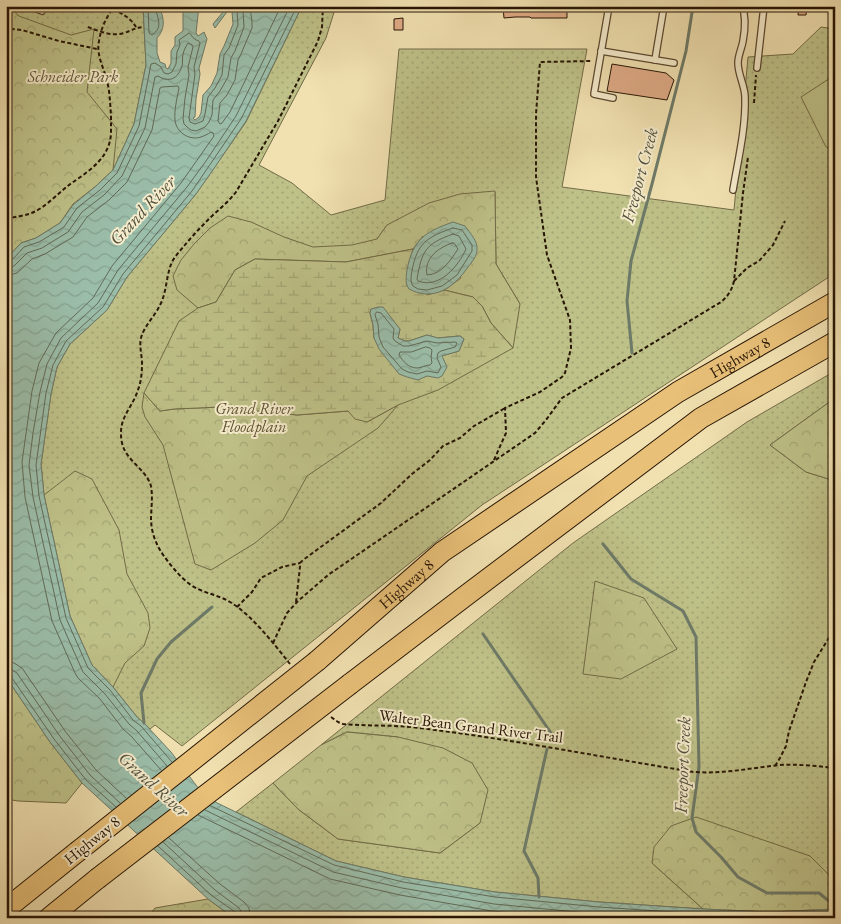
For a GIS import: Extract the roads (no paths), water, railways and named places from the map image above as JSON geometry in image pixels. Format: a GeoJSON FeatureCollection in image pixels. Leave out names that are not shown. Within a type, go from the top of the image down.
{"type":"FeatureCollection","features":[{"type":"Feature","properties":{"kind":"highway","name":"Highway 8"},"geometry":{"type":"LineString","coordinates":[[6,909],[317,661],[442,552],[678,392],[835,302]]}},
{"type":"Feature","properties":{"kind":"highway","name":"Highway 8"},"geometry":{"type":"LineString","coordinates":[[48,918],[350,684],[702,418],[835,342]]}},
{"type":"Feature","properties":{"kind":"lane"},"geometry":{"type":"LineString","coordinates":[[29,6],[42,11]]}},
{"type":"Feature","properties":{"kind":"lane"},"geometry":{"type":"LineString","coordinates":[[609,6],[594,94],[613,98]]}},
{"type":"Feature","properties":{"kind":"lane"},"geometry":{"type":"LineString","coordinates":[[655,60],[664,6]]}},
{"type":"Feature","properties":{"kind":"lane"},"geometry":{"type":"LineString","coordinates":[[733,190],[745,102],[738,63],[743,41],[745,13],[742,6]]}},
{"type":"Feature","properties":{"kind":"lane"},"geometry":{"type":"LineString","coordinates":[[757,68],[764,6]]}},
{"type":"Feature","properties":{"kind":"lane"},"geometry":{"type":"LineString","coordinates":[[601,51],[674,63]]}},
{"type":"Feature","properties":{"kind":"water","name":"Grand River"},"geometry":{"type":"Polygon","coordinates":[[[143,6],[159,6],[163,27],[157,38],[157,53],[160,62],[165,64],[168,69],[171,63],[171,51],[175,45],[175,37],[183,31],[183,6],[199,6],[196,33],[198,36],[204,32],[207,39],[199,68],[195,117],[193,118],[195,120],[201,113],[203,95],[211,86],[217,73],[220,54],[233,24],[232,12],[229,9],[215,28],[213,24],[228,6],[302,6],[246,121],[215,167],[196,194],[127,277],[107,310],[70,344],[57,367],[51,394],[41,464],[44,495],[70,616],[92,665],[137,717],[171,752],[205,797],[336,861],[404,877],[495,892],[703,909],[770,912],[835,909],[835,918],[234,918],[208,899],[82,783],[50,742],[6,677],[6,260],[21,243],[36,238],[60,223],[73,205],[113,170],[134,124],[146,65],[143,6]]]}},
{"type":"Feature","properties":{"kind":"water"},"geometry":{"type":"Polygon","coordinates":[[[453,222],[465,226],[475,240],[477,252],[473,261],[450,287],[442,291],[426,294],[409,289],[406,282],[407,270],[417,244],[428,233],[453,222]]]}},
{"type":"Feature","properties":{"kind":"water"},"geometry":{"type":"Polygon","coordinates":[[[383,307],[400,329],[398,338],[405,341],[427,335],[438,338],[460,336],[464,339],[459,351],[442,356],[447,367],[442,376],[438,378],[427,376],[418,380],[399,374],[379,349],[374,338],[370,313],[371,309],[383,307]]]}},
{"type":"Feature","properties":{"kind":"waterway","name":"Freeport Creek"},"geometry":{"type":"LineString","coordinates":[[632,353],[627,301],[631,261],[686,51],[693,6]]}},
{"type":"Feature","properties":{"kind":"waterway","name":"Freeport Creek"},"geometry":{"type":"LineString","coordinates":[[603,544],[631,579],[683,611],[696,637],[699,767],[692,818],[696,832],[738,877],[767,893],[819,893],[835,906]]}},
{"type":"Feature","properties":{"kind":"waterway"},"geometry":{"type":"LineString","coordinates":[[144,723],[141,693],[157,659],[171,642],[212,607]]}},
{"type":"Feature","properties":{"kind":"waterway"},"geometry":{"type":"LineString","coordinates":[[483,634],[551,733],[549,740]]}},
{"type":"Feature","properties":{"kind":"waterway"},"geometry":{"type":"LineString","coordinates":[[539,897],[538,878],[524,851],[547,749]]}},
{"type":"Feature","properties":{"kind":"park label","name":"Schneider Park"},"geometry":{"type":"Point","coordinates":[73,76]}},
{"type":"Feature","properties":{"kind":"park label","name":"Grand River Floodplain"},"geometry":{"type":"Point","coordinates":[254,417]}}]}
